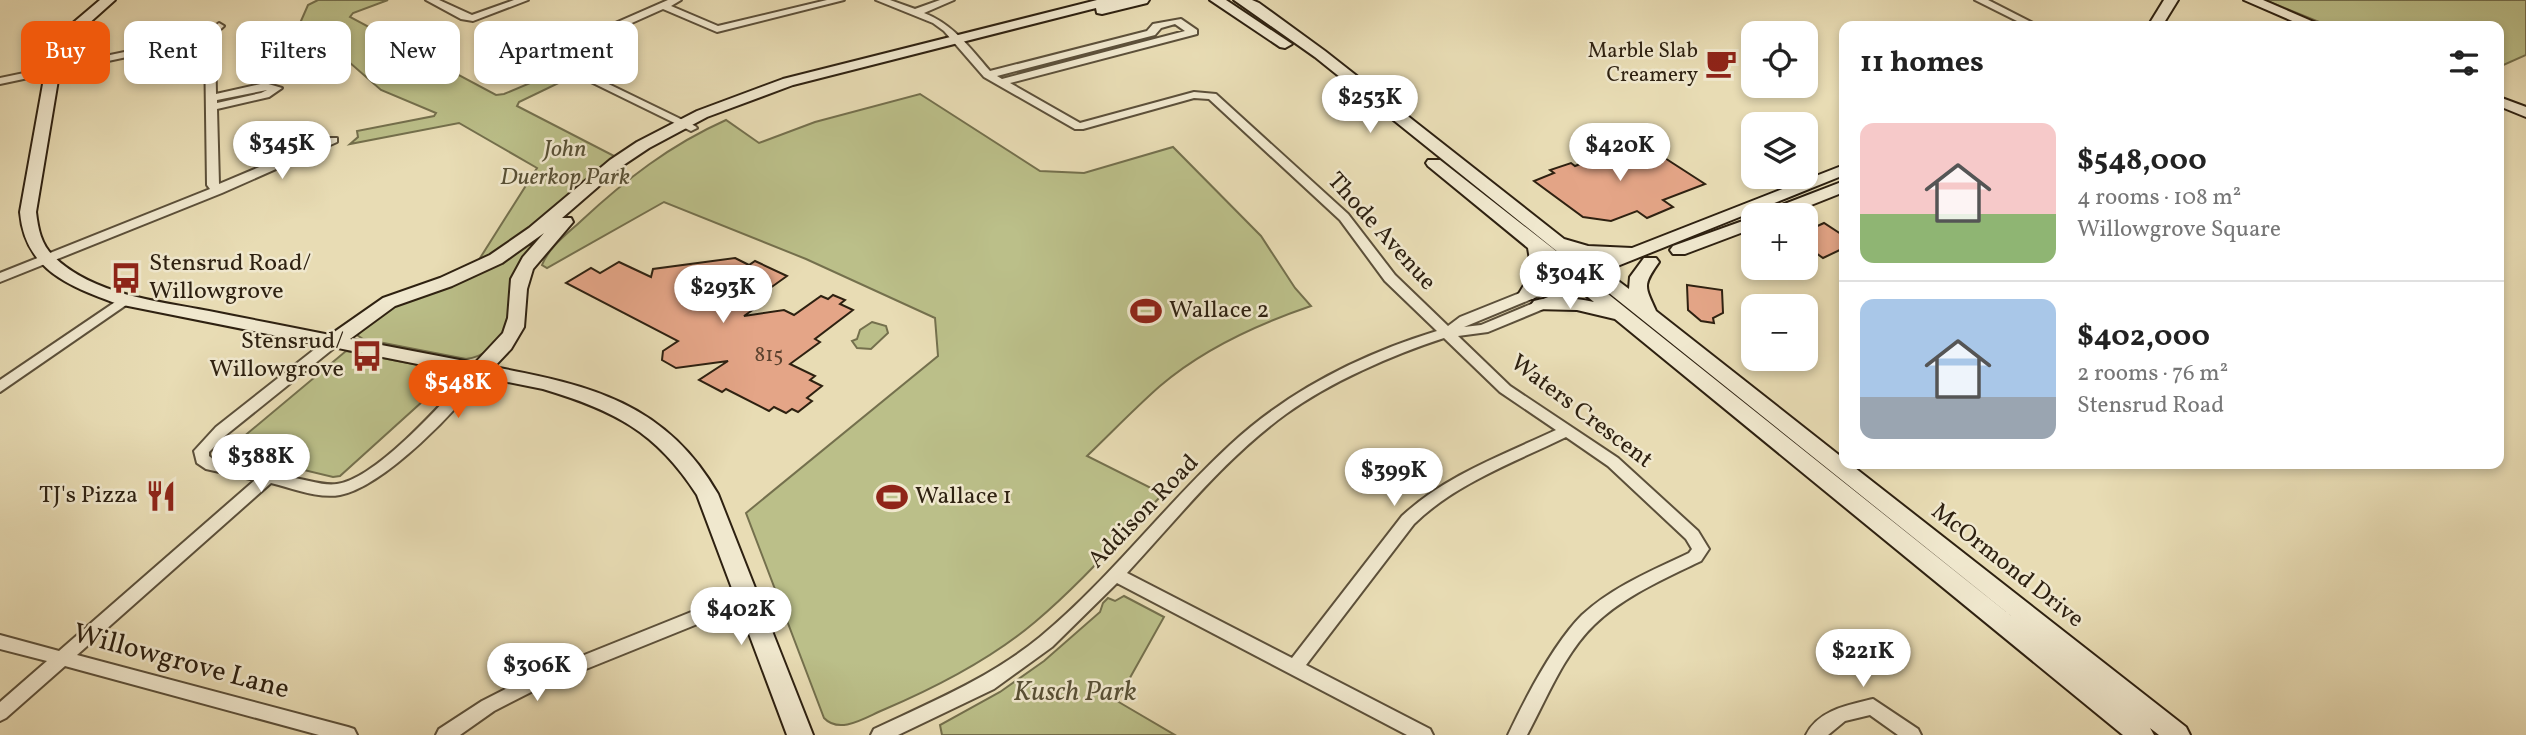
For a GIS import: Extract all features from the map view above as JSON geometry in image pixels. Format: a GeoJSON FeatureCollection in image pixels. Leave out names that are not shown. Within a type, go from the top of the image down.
{"type":"FeatureCollection","features":[{"type":"Feature","properties":{"kind":"street"},"geometry":{"type":"LineString","coordinates":[[84,21],[108,0]]}},
{"type":"Feature","properties":{"kind":"street"},"geometry":{"type":"LineString","coordinates":[[431,0],[465,17],[473,18],[523,0]]}},
{"type":"Feature","properties":{"kind":"street"},"geometry":{"type":"LineString","coordinates":[[676,0],[553,54],[551,60],[686,125]]}},
{"type":"Feature","properties":{"kind":"street"},"geometry":{"type":"LineString","coordinates":[[663,6],[718,29],[839,0]]}},
{"type":"Feature","properties":{"kind":"street","name":"Thode Avenue"},"geometry":{"type":"LineString","coordinates":[[881,0],[937,22],[961,42],[988,75],[1079,127],[1194,95],[1212,96],[1344,217],[1390,278],[1447,332]]}},
{"type":"Feature","properties":{"kind":"street"},"geometry":{"type":"LineString","coordinates":[[916,12],[949,0]]}},
{"type":"Feature","properties":{"kind":"street"},"geometry":{"type":"LineString","coordinates":[[686,125],[627,168],[541,245],[520,277],[519,318],[515,327],[480,370],[408,443],[357,484],[333,490],[211,465],[202,459],[201,451],[221,431],[334,341],[389,302],[446,282],[496,259],[535,232],[616,163],[686,125],[770,97],[1113,0]]}},
{"type":"Feature","properties":{"kind":"street"},"geometry":{"type":"LineString","coordinates":[[961,42],[1142,0]]}},
{"type":"Feature","properties":{"kind":"street"},"geometry":{"type":"LineString","coordinates":[[1980,0],[2024,21]]}},
{"type":"Feature","properties":{"kind":"street"},"geometry":{"type":"LineString","coordinates":[[2158,21],[2171,0]]}},
{"type":"Feature","properties":{"kind":"street"},"geometry":{"type":"LineString","coordinates":[[2251,0],[2304,21]]}},
{"type":"Feature","properties":{"kind":"street","name":"McOrmond Drive"},"geometry":{"type":"LineString","coordinates":[[1217,1],[1273,36],[1589,278],[2141,735]]}},
{"type":"Feature","properties":{"kind":"street","name":"McOrmond Drive"},"geometry":{"type":"LineString","coordinates":[[1247,2],[1397,117],[1544,243]]}},
{"type":"Feature","properties":{"kind":"street"},"geometry":{"type":"LineString","coordinates":[[988,75],[1151,33],[1157,26],[1177,21],[1193,32],[1001,82]]}},
{"type":"Feature","properties":{"kind":"street"},"geometry":{"type":"LineString","coordinates":[[0,81],[21,76]]}},
{"type":"Feature","properties":{"kind":"street"},"geometry":{"type":"LineString","coordinates":[[50,84],[27,222],[32,240],[47,259],[75,281],[124,300],[544,383],[600,398],[634,416],[664,439],[689,466],[707,494],[800,735]]}},
{"type":"Feature","properties":{"kind":"street"},"geometry":{"type":"LineString","coordinates":[[212,84],[213,185],[218,190]]}},
{"type":"Feature","properties":{"kind":"street"},"geometry":{"type":"LineString","coordinates":[[2504,103],[2526,112]]}},
{"type":"Feature","properties":{"kind":"street"},"geometry":{"type":"LineString","coordinates":[[1367,108],[1397,117]]}},
{"type":"Feature","properties":{"kind":"street"},"geometry":{"type":"LineString","coordinates":[[0,278],[218,190],[333,140]]}},
{"type":"Feature","properties":{"kind":"street"},"geometry":{"type":"LineString","coordinates":[[1589,278],[1644,257],[1839,172]]}},
{"type":"Feature","properties":{"kind":"street"},"geometry":{"type":"LineString","coordinates":[[1802,203],[1839,188]]}},
{"type":"Feature","properties":{"kind":"street"},"geometry":{"type":"LineString","coordinates":[[1645,323],[1597,307],[1534,300],[1542,274],[1544,243],[1644,257],[1741,226]]}},
{"type":"Feature","properties":{"kind":"street"},"geometry":{"type":"LineString","coordinates":[[1644,257],[1637,294],[1645,323]]}},
{"type":"Feature","properties":{"kind":"street","name":"Addison Road"},"geometry":{"type":"LineString","coordinates":[[880,735],[967,695],[1018,664],[1080,611],[1235,448],[1280,411],[1324,383],[1354,369],[1447,332],[1483,329],[1534,300],[1589,278]]}},
{"type":"Feature","properties":{"kind":"street"},"geometry":{"type":"LineString","coordinates":[[0,387],[124,300]]}},
{"type":"Feature","properties":{"kind":"street","name":"McOrmond Drive"},"geometry":{"type":"LineString","coordinates":[[1645,323],[2177,735]]}},
{"type":"Feature","properties":{"kind":"street","name":"Waters Crescent"},"geometry":{"type":"LineString","coordinates":[[1447,332],[1505,389],[1613,462],[1692,535],[1701,549],[1695,557],[1617,598],[1587,621],[1517,735]]}},
{"type":"Feature","properties":{"kind":"street"},"geometry":{"type":"LineString","coordinates":[[1294,668],[1408,520],[1427,502],[1453,485],[1567,431]]}},
{"type":"Feature","properties":{"kind":"street"},"geometry":{"type":"LineString","coordinates":[[0,713],[268,477]]}},
{"type":"Feature","properties":{"kind":"street"},"geometry":{"type":"LineString","coordinates":[[1115,574],[1424,735]]}},
{"type":"Feature","properties":{"kind":"street"},"geometry":{"type":"LineString","coordinates":[[445,735],[488,706],[533,683],[746,597]]}},
{"type":"Feature","properties":{"kind":"street","name":"Willowgrove Lane"},"geometry":{"type":"LineString","coordinates":[[0,642],[348,735]]}},
{"type":"Feature","properties":{"kind":"street"},"geometry":{"type":"LineString","coordinates":[[1815,735],[1840,713],[1873,707],[1912,735]]}},
{"type":"Feature","properties":{"kind":"green space","name":"John Duerkop Park"},"geometry":{"type":"Polygon","coordinates":[[[318,0],[388,0],[353,13],[350,17],[365,25],[365,76],[351,64],[351,21],[301,21],[308,5],[318,0]]]}},
{"type":"Feature","properties":{"kind":"green space"},"geometry":{"type":"Polygon","coordinates":[[[2265,0],[2526,0],[2526,55],[2504,65],[2504,21],[2317,21],[2265,0]]]}},
{"type":"Feature","properties":{"kind":"green space","name":"John Duerkop Park"},"geometry":{"type":"Polygon","coordinates":[[[460,76],[496,95],[528,84],[556,84],[519,102],[517,106],[618,158],[527,234],[475,266],[537,168],[459,123],[350,144],[358,137],[357,131],[434,116],[436,113],[381,90],[374,84],[460,84],[460,76]]]}},
{"type":"Feature","properties":{"kind":"green space"},"geometry":{"type":"Polygon","coordinates":[[[920,94],[1040,171],[1084,173],[1173,147],[1261,236],[1295,288],[1311,306],[1251,329],[1194,360],[1160,386],[1087,456],[1163,494],[1052,607],[1000,649],[962,672],[861,720],[838,725],[824,718],[746,513],[938,356],[935,318],[806,259],[664,202],[547,268],[542,265],[559,241],[631,178],[667,152],[726,120],[759,143],[815,122],[920,94]]]}},
{"type":"Feature","properties":{"kind":"green space"},"geometry":{"type":"Polygon","coordinates":[[[524,245],[533,245],[512,314],[494,345],[481,354],[466,359],[363,339],[357,335],[385,309],[524,245]]]}},
{"type":"Feature","properties":{"kind":"green space"},"geometry":{"type":"Polygon","coordinates":[[[872,322],[886,326],[888,333],[871,349],[857,348],[852,341],[857,339],[860,330],[872,322]]]}},
{"type":"Feature","properties":{"kind":"green space"},"geometry":{"type":"Polygon","coordinates":[[[346,351],[455,372],[340,476],[333,477],[229,452],[230,448],[346,351]]]}},
{"type":"Feature","properties":{"kind":"green space","name":"Kusch Park"},"geometry":{"type":"Polygon","coordinates":[[[1124,596],[1164,617],[1117,701],[1175,735],[942,735],[940,725],[1000,692],[1044,661],[1100,612],[1108,598],[1115,601],[1124,596]]]}},
{"type":"Feature","properties":{"kind":"building"},"geometry":{"type":"Polygon","coordinates":[[[1630,141],[1634,144],[1640,142],[1705,184],[1663,200],[1673,207],[1647,218],[1637,211],[1611,221],[1583,217],[1534,181],[1554,173],[1550,170],[1571,163],[1575,166],[1614,151],[1611,148],[1630,141]]]}},
{"type":"Feature","properties":{"kind":"building"},"geometry":{"type":"Polygon","coordinates":[[[1824,223],[1839,233],[1839,250],[1823,258],[1818,254],[1818,226],[1824,223]]]}},
{"type":"Feature","properties":{"kind":"building"},"geometry":{"type":"Polygon","coordinates":[[[735,258],[749,265],[755,261],[787,276],[759,296],[767,300],[744,316],[784,310],[794,315],[821,296],[828,299],[833,295],[845,300],[840,304],[853,310],[815,339],[820,342],[790,364],[815,376],[810,380],[822,386],[807,398],[812,401],[798,412],[792,409],[786,413],[774,407],[769,411],[726,389],[722,392],[699,380],[728,361],[676,368],[662,360],[663,351],[678,341],[566,283],[591,268],[600,273],[619,262],[651,277],[653,269],[735,258]]]}},
{"type":"Feature","properties":{"kind":"building"},"geometry":{"type":"Polygon","coordinates":[[[1687,285],[1722,290],[1723,313],[1713,318],[1714,323],[1701,321],[1688,310],[1687,285]]]}},
{"type":"Feature","properties":{"kind":"place","name":"Marble Slab Creamery"},"geometry":{"type":"Point","coordinates":[1721,63]}},
{"type":"Feature","properties":{"kind":"place","name":"Stensrud Road/ Willowgrove"},"geometry":{"type":"Point","coordinates":[126,278]}},
{"type":"Feature","properties":{"kind":"place","name":"Wallace 2"},"geometry":{"type":"Point","coordinates":[1146,311]}},
{"type":"Feature","properties":{"kind":"place","name":"Stensrud/ Willowgrove"},"geometry":{"type":"Point","coordinates":[367,356]}},
{"type":"Feature","properties":{"kind":"place","name":"TJ's Pizza"},"geometry":{"type":"Point","coordinates":[161,496]}},
{"type":"Feature","properties":{"kind":"place","name":"Wallace 1"},"geometry":{"type":"Point","coordinates":[892,497]}}]}
